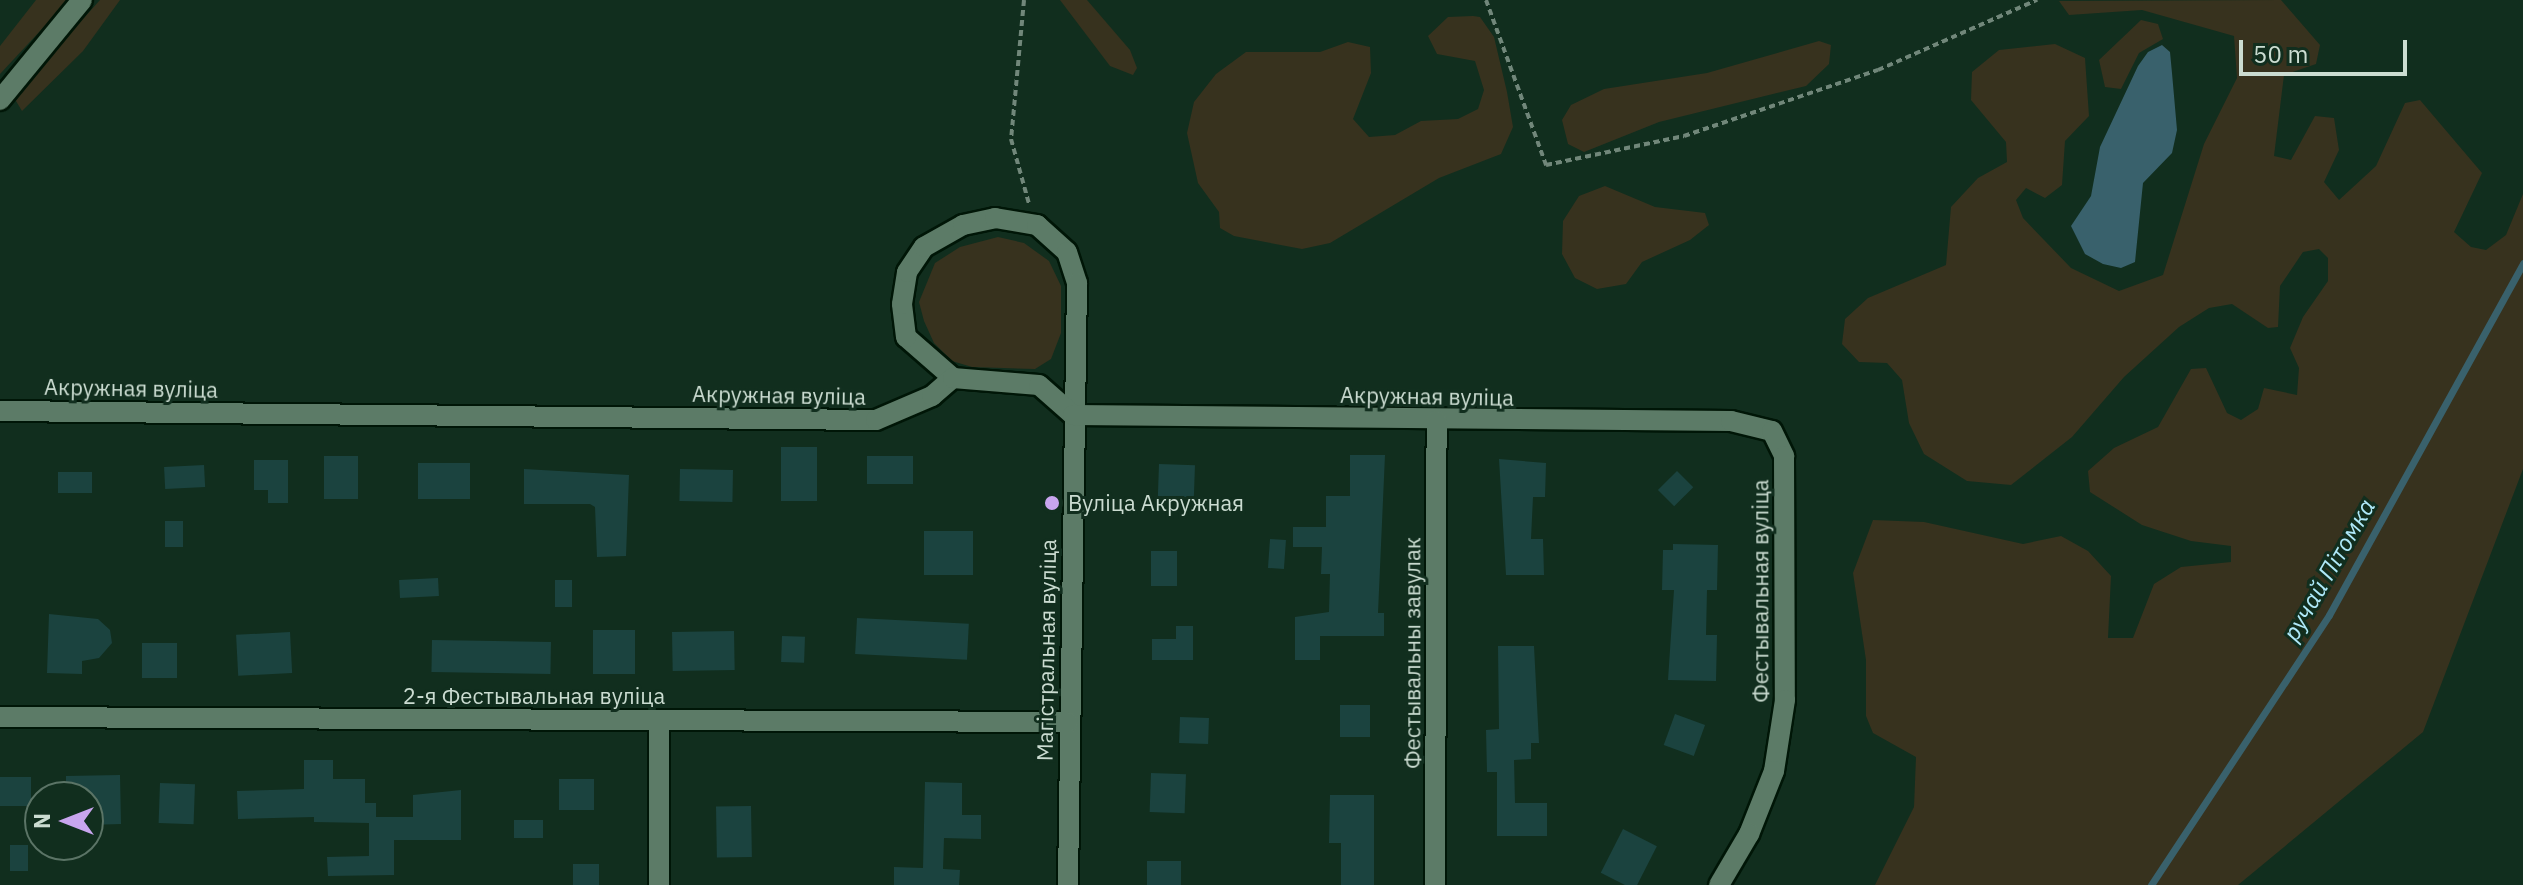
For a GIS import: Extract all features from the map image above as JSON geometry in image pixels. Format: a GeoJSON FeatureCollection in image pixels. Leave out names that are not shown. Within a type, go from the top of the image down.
{"type":"FeatureCollection","features":[{"type":"Feature","properties":{"kind":"street"},"geometry":{"type":"LineString","coordinates":[[0,100],[82,0]]}},
{"type":"Feature","properties":{"kind":"street"},"geometry":{"type":"LineString","coordinates":[[1037,225],[995,218],[963,225],[924,247],[907,272],[902,304],[906,337],[953,378],[1039,385],[1073,415]]}},
{"type":"Feature","properties":{"kind":"street","name":"Магістральная вуліца"},"geometry":{"type":"LineString","coordinates":[[1037,225],[1067,252],[1077,283],[1068,722],[1068,885]]}},
{"type":"Feature","properties":{"kind":"street","name":"Акружная вуліца"},"geometry":{"type":"LineString","coordinates":[[0,411],[876,420],[932,396],[953,378]]}},
{"type":"Feature","properties":{"kind":"street","name":"Акружная вуліца"},"geometry":{"type":"LineString","coordinates":[[1073,415],[1437,421],[1731,421],[1772,431]]}},
{"type":"Feature","properties":{"kind":"street","name":"Фестывальны завулак"},"geometry":{"type":"LineString","coordinates":[[1435,885],[1437,421]]}},
{"type":"Feature","properties":{"kind":"street","name":"Фестывальная вуліца"},"geometry":{"type":"LineString","coordinates":[[1719,885],[1749,834],[1774,771],[1785,700],[1784,456],[1772,431]]}},
{"type":"Feature","properties":{"kind":"street","name":"2-я Фестывальная вуліца"},"geometry":{"type":"LineString","coordinates":[[0,717],[1068,722]]}},
{"type":"Feature","properties":{"kind":"street"},"geometry":{"type":"LineString","coordinates":[[659,721],[659,885]]}},
{"type":"Feature","properties":{"kind":"path"},"geometry":{"type":"LineString","coordinates":[[1024,0],[1011,139],[1037,225]]}},
{"type":"Feature","properties":{"kind":"path"},"geometry":{"type":"LineString","coordinates":[[1486,0],[1546,165],[1699,131],[1878,70],[2037,0]]}},
{"type":"Feature","properties":{"kind":"shaded area"},"geometry":{"type":"Polygon","coordinates":[[[36,0],[69,0],[0,74],[0,46],[36,0]]]}},
{"type":"Feature","properties":{"kind":"shaded area"},"geometry":{"type":"Polygon","coordinates":[[[100,0],[120,0],[83,51],[22,111],[13,96],[100,0]]]}},
{"type":"Feature","properties":{"kind":"shaded area"},"geometry":{"type":"Polygon","coordinates":[[[1060,0],[1087,0],[1130,50],[1137,68],[1133,75],[1110,66],[1060,0]]]}},
{"type":"Feature","properties":{"kind":"shaded area"},"geometry":{"type":"Polygon","coordinates":[[[2281,0],[2320,45],[2316,64],[2284,75],[2274,156],[2291,160],[2315,116],[2334,118],[2339,150],[2324,182],[2339,200],[2376,166],[2405,103],[2420,100],[2482,173],[2454,232],[2471,247],[2486,250],[2506,235],[2523,194],[2523,469],[2423,732],[2238,885],[1875,885],[1914,807],[1916,757],[1873,733],[1866,716],[1866,660],[1853,573],[1873,520],[1924,522],[2023,544],[2061,536],[2088,551],[2111,576],[2108,638],[2133,638],[2154,584],[2181,567],[2231,562],[2231,546],[2191,541],[2142,525],[2090,492],[2088,471],[2114,448],[2158,427],[2191,369],[2206,368],[2227,413],[2241,420],[2258,409],[2264,388],[2297,395],[2299,368],[2290,348],[2303,317],[2328,281],[2328,258],[2319,249],[2303,252],[2280,286],[2278,327],[2268,328],[2232,304],[2209,308],[2179,327],[2124,377],[2072,437],[2011,485],[1967,481],[1924,454],[1909,423],[1902,380],[1887,363],[1859,362],[1842,344],[1845,319],[1868,298],[1946,265],[1951,207],[1978,178],[2007,162],[2006,142],[1971,100],[1972,72],[1999,50],[2055,44],[2085,58],[2089,116],[2065,141],[2062,185],[2045,198],[2026,188],[2016,200],[2023,218],[2071,268],[2119,291],[2163,275],[2204,144],[2237,78],[2234,36],[2142,10],[2069,15],[2059,1],[2281,0]]]}},
{"type":"Feature","properties":{"kind":"shaded area"},"geometry":{"type":"Polygon","coordinates":[[[1448,17],[1480,17],[1494,37],[1507,92],[1513,127],[1501,154],[1439,178],[1330,243],[1302,249],[1234,236],[1220,228],[1219,212],[1198,183],[1187,133],[1194,102],[1216,74],[1246,52],[1320,52],[1348,42],[1370,47],[1371,73],[1353,119],[1369,137],[1395,135],[1421,121],[1458,119],[1478,109],[1484,90],[1475,61],[1437,54],[1428,36],[1448,17]]]}},
{"type":"Feature","properties":{"kind":"shaded area"},"geometry":{"type":"Polygon","coordinates":[[[2141,20],[2158,24],[2163,39],[2139,53],[2121,89],[2105,87],[2099,60],[2141,20]]]}},
{"type":"Feature","properties":{"kind":"shaded area"},"geometry":{"type":"Polygon","coordinates":[[[1819,41],[1831,45],[1829,64],[1806,86],[1659,122],[1584,152],[1568,144],[1562,120],[1571,105],[1604,89],[1707,73],[1819,41]]]}},
{"type":"Feature","properties":{"kind":"shaded area"},"geometry":{"type":"Polygon","coordinates":[[[1605,186],[1655,207],[1705,213],[1709,225],[1690,240],[1642,262],[1626,284],[1597,289],[1575,278],[1562,254],[1563,221],[1579,196],[1605,186]]]}},
{"type":"Feature","properties":{"kind":"shaded area"},"geometry":{"type":"Polygon","coordinates":[[[998,237],[1024,243],[1049,261],[1061,286],[1061,333],[1051,359],[1035,369],[972,367],[952,361],[934,343],[924,321],[919,302],[935,263],[960,247],[998,237]]]}},
{"type":"Feature","properties":{"kind":"water"},"geometry":{"type":"Polygon","coordinates":[[[2162,45],[2170,52],[2172,73],[2177,130],[2172,153],[2143,183],[2135,262],[2121,268],[2103,264],[2085,254],[2071,226],[2091,196],[2100,147],[2138,66],[2148,52],[2162,45]]]}},
{"type":"Feature","properties":{"kind":"building"},"geometry":{"type":"Polygon","coordinates":[[[781,447],[817,447],[817,501],[781,501],[781,447]]]}},
{"type":"Feature","properties":{"kind":"building"},"geometry":{"type":"Polygon","coordinates":[[[1350,455],[1385,455],[1378,613],[1384,613],[1384,636],[1320,636],[1320,660],[1295,660],[1295,617],[1329,612],[1330,574],[1321,574],[1322,547],[1293,547],[1293,527],[1326,527],[1326,496],[1350,496],[1350,455]]]}},
{"type":"Feature","properties":{"kind":"building"},"geometry":{"type":"Polygon","coordinates":[[[324,456],[358,456],[358,499],[324,499],[324,456]]]}},
{"type":"Feature","properties":{"kind":"building"},"geometry":{"type":"Polygon","coordinates":[[[867,456],[913,456],[913,484],[867,484],[867,456]]]}},
{"type":"Feature","properties":{"kind":"building"},"geometry":{"type":"Polygon","coordinates":[[[1499,459],[1546,463],[1545,497],[1533,497],[1531,539],[1543,539],[1544,575],[1506,575],[1499,459]]]}},
{"type":"Feature","properties":{"kind":"building"},"geometry":{"type":"Polygon","coordinates":[[[254,460],[288,460],[288,503],[268,503],[268,490],[254,490],[254,460]]]}},
{"type":"Feature","properties":{"kind":"building"},"geometry":{"type":"Polygon","coordinates":[[[418,463],[470,463],[470,499],[418,499],[418,463]]]}},
{"type":"Feature","properties":{"kind":"building"},"geometry":{"type":"Polygon","coordinates":[[[1159,464],[1195,465],[1194,497],[1158,496],[1159,464]]]}},
{"type":"Feature","properties":{"kind":"building"},"geometry":{"type":"Polygon","coordinates":[[[204,465],[205,487],[165,489],[164,467],[204,465]]]}},
{"type":"Feature","properties":{"kind":"building"},"geometry":{"type":"Polygon","coordinates":[[[524,469],[629,475],[626,556],[597,557],[595,507],[590,504],[524,504],[524,469]]]}},
{"type":"Feature","properties":{"kind":"building"},"geometry":{"type":"Polygon","coordinates":[[[680,469],[733,470],[732,502],[679,501],[680,469]]]}},
{"type":"Feature","properties":{"kind":"building"},"geometry":{"type":"Polygon","coordinates":[[[1677,471],[1693,487],[1674,506],[1658,490],[1677,471]]]}},
{"type":"Feature","properties":{"kind":"building"},"geometry":{"type":"Polygon","coordinates":[[[58,472],[92,472],[92,493],[58,493],[58,472]]]}},
{"type":"Feature","properties":{"kind":"building"},"geometry":{"type":"Polygon","coordinates":[[[165,521],[183,521],[183,547],[165,547],[165,521]]]}},
{"type":"Feature","properties":{"kind":"building"},"geometry":{"type":"Polygon","coordinates":[[[924,531],[973,531],[973,575],[924,575],[924,531]]]}},
{"type":"Feature","properties":{"kind":"building"},"geometry":{"type":"Polygon","coordinates":[[[1270,539],[1286,540],[1284,569],[1268,568],[1270,539]]]}},
{"type":"Feature","properties":{"kind":"building"},"geometry":{"type":"Polygon","coordinates":[[[1673,544],[1718,545],[1717,590],[1707,590],[1706,635],[1717,635],[1716,681],[1668,680],[1674,590],[1662,590],[1663,550],[1673,550],[1673,544]]]}},
{"type":"Feature","properties":{"kind":"building"},"geometry":{"type":"Polygon","coordinates":[[[1151,551],[1177,551],[1177,586],[1151,586],[1151,551]]]}},
{"type":"Feature","properties":{"kind":"building"},"geometry":{"type":"Polygon","coordinates":[[[438,578],[439,596],[400,598],[399,580],[438,578]]]}},
{"type":"Feature","properties":{"kind":"building"},"geometry":{"type":"Polygon","coordinates":[[[555,580],[572,580],[572,607],[555,607],[555,580]]]}},
{"type":"Feature","properties":{"kind":"building"},"geometry":{"type":"Polygon","coordinates":[[[49,614],[98,619],[110,630],[112,643],[99,658],[82,661],[82,674],[47,673],[49,614]]]}},
{"type":"Feature","properties":{"kind":"building"},"geometry":{"type":"Polygon","coordinates":[[[857,618],[969,624],[967,660],[855,654],[857,618]]]}},
{"type":"Feature","properties":{"kind":"building"},"geometry":{"type":"Polygon","coordinates":[[[1176,626],[1193,626],[1193,660],[1152,660],[1152,639],[1176,639],[1176,626]]]}},
{"type":"Feature","properties":{"kind":"building"},"geometry":{"type":"Polygon","coordinates":[[[593,630],[635,630],[635,674],[593,674],[593,630]]]}},
{"type":"Feature","properties":{"kind":"building"},"geometry":{"type":"Polygon","coordinates":[[[734,631],[735,670],[673,671],[672,632],[734,631]]]}},
{"type":"Feature","properties":{"kind":"building"},"geometry":{"type":"Polygon","coordinates":[[[290,632],[292,673],[238,676],[236,635],[290,632]]]}},
{"type":"Feature","properties":{"kind":"building"},"geometry":{"type":"Polygon","coordinates":[[[782,636],[805,637],[804,663],[781,662],[782,636]]]}},
{"type":"Feature","properties":{"kind":"building"},"geometry":{"type":"Polygon","coordinates":[[[432,640],[551,642],[550,674],[431,672],[432,640]]]}},
{"type":"Feature","properties":{"kind":"building"},"geometry":{"type":"Polygon","coordinates":[[[142,643],[177,643],[177,678],[142,678],[142,643]]]}},
{"type":"Feature","properties":{"kind":"building"},"geometry":{"type":"Polygon","coordinates":[[[1498,646],[1534,646],[1539,743],[1531,743],[1531,759],[1514,760],[1515,803],[1547,803],[1547,836],[1497,836],[1497,772],[1487,772],[1486,730],[1499,729],[1498,646]]]}},
{"type":"Feature","properties":{"kind":"building"},"geometry":{"type":"Polygon","coordinates":[[[1340,705],[1370,705],[1370,737],[1340,737],[1340,705]]]}},
{"type":"Feature","properties":{"kind":"building"},"geometry":{"type":"Polygon","coordinates":[[[1675,714],[1705,725],[1694,756],[1664,745],[1675,714]]]}},
{"type":"Feature","properties":{"kind":"building"},"geometry":{"type":"Polygon","coordinates":[[[1180,717],[1209,718],[1208,744],[1179,743],[1180,717]]]}},
{"type":"Feature","properties":{"kind":"building"},"geometry":{"type":"Polygon","coordinates":[[[304,760],[333,760],[333,779],[365,779],[365,803],[376,803],[376,817],[413,817],[413,795],[461,790],[461,840],[394,840],[394,875],[328,876],[327,857],[369,856],[369,823],[314,822],[314,817],[238,819],[237,791],[304,789],[304,760]]]}},
{"type":"Feature","properties":{"kind":"building"},"geometry":{"type":"Polygon","coordinates":[[[1151,773],[1186,774],[1185,813],[1150,812],[1151,773]]]}},
{"type":"Feature","properties":{"kind":"building"},"geometry":{"type":"Polygon","coordinates":[[[120,775],[121,824],[104,825],[104,781],[66,781],[66,776],[120,775]]]}},
{"type":"Feature","properties":{"kind":"building"},"geometry":{"type":"Polygon","coordinates":[[[0,777],[31,777],[31,781],[24,781],[24,806],[0,806],[0,777]]]}},
{"type":"Feature","properties":{"kind":"building"},"geometry":{"type":"Polygon","coordinates":[[[559,779],[594,779],[594,810],[559,810],[559,779]]]}},
{"type":"Feature","properties":{"kind":"building"},"geometry":{"type":"Polygon","coordinates":[[[925,782],[962,783],[962,815],[981,815],[981,839],[944,838],[943,869],[960,870],[959,885],[894,885],[894,867],[923,868],[925,782]]]}},
{"type":"Feature","properties":{"kind":"building"},"geometry":{"type":"Polygon","coordinates":[[[160,783],[195,784],[194,824],[159,823],[160,783]]]}},
{"type":"Feature","properties":{"kind":"building"},"geometry":{"type":"Polygon","coordinates":[[[1330,795],[1374,795],[1374,885],[1341,885],[1341,843],[1329,843],[1330,795]]]}},
{"type":"Feature","properties":{"kind":"building"},"geometry":{"type":"Polygon","coordinates":[[[751,806],[752,857],[717,858],[716,807],[751,806]]]}},
{"type":"Feature","properties":{"kind":"building"},"geometry":{"type":"Polygon","coordinates":[[[514,820],[543,820],[543,838],[514,838],[514,820]]]}},
{"type":"Feature","properties":{"kind":"building"},"geometry":{"type":"Polygon","coordinates":[[[1623,829],[1657,846],[1637,885],[1625,885],[1601,873],[1623,829]]]}},
{"type":"Feature","properties":{"kind":"building"},"geometry":{"type":"Polygon","coordinates":[[[10,845],[24,845],[24,861],[28,861],[28,871],[10,871],[10,845]]]}},
{"type":"Feature","properties":{"kind":"building"},"geometry":{"type":"Polygon","coordinates":[[[1147,861],[1181,861],[1181,885],[1147,885],[1147,861]]]}},
{"type":"Feature","properties":{"kind":"building"},"geometry":{"type":"Polygon","coordinates":[[[573,864],[599,864],[599,885],[573,885],[573,864]]]}},
{"type":"Feature","properties":{"kind":"waterway","name":"ручай Пітомка"},"geometry":{"type":"LineString","coordinates":[[2151,885],[2329,615],[2523,263]]}},
{"type":"Feature","properties":{"kind":"place","name":"Вуліца Акружная"},"geometry":{"type":"Point","coordinates":[1052,503]}}]}
